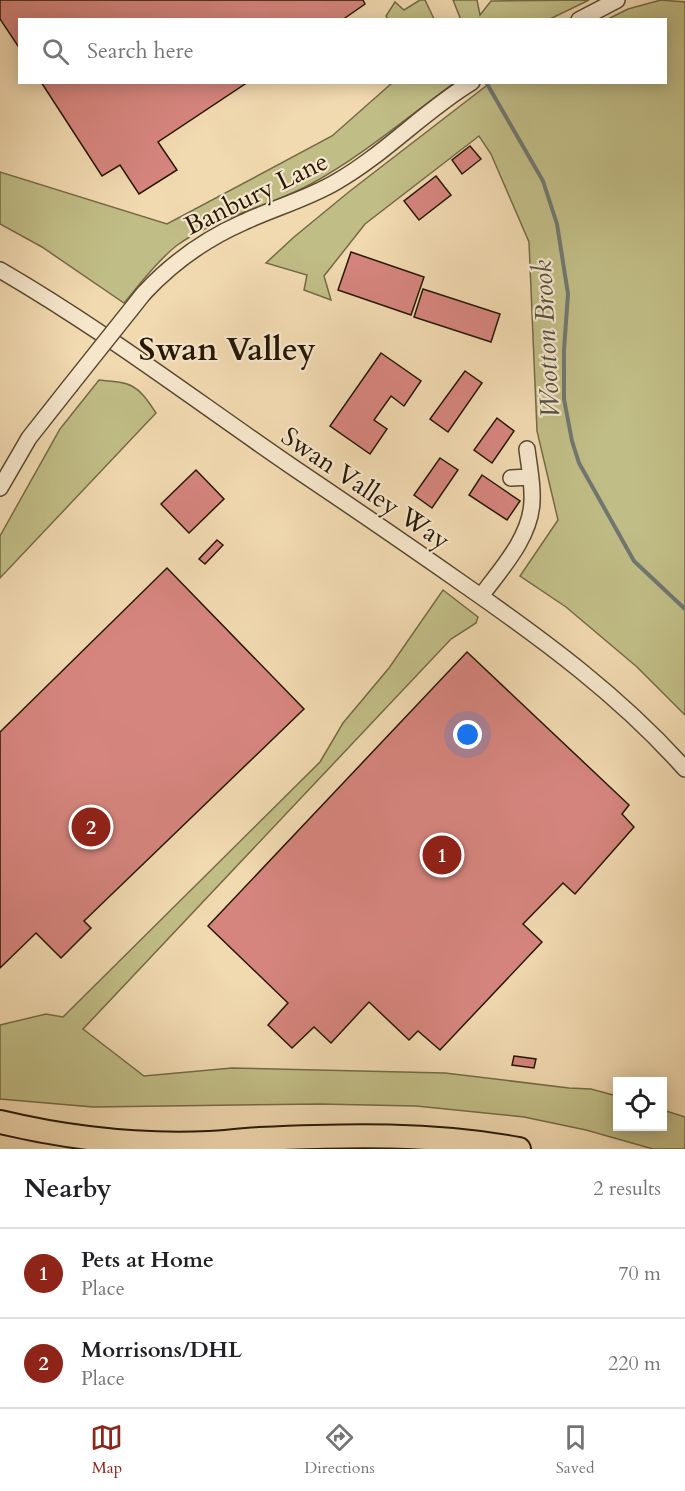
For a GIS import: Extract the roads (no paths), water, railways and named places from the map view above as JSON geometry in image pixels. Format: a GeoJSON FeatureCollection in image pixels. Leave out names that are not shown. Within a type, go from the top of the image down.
{"type":"FeatureCollection","features":[{"type":"Feature","properties":{"kind":"highway"},"geometry":{"type":"LineString","coordinates":[[0,1122],[34,1131],[128,1141],[208,1143],[257,1139],[384,1136],[420,1137],[519,1149]]}},
{"type":"Feature","properties":{"kind":"highway"},"geometry":{"type":"LineString","coordinates":[[208,1143],[244,1149]]}},
{"type":"Feature","properties":{"kind":"street"},"geometry":{"type":"LineString","coordinates":[[583,18],[617,0]]}},
{"type":"Feature","properties":{"kind":"street","name":"Banbury Lane"},"geometry":{"type":"LineString","coordinates":[[0,488],[29,438],[144,293],[164,272],[184,255],[211,238],[245,221],[314,194],[352,172],[469,84]]}},
{"type":"Feature","properties":{"kind":"street","name":"Swan Valley Way"},"geometry":{"type":"LineString","coordinates":[[0,270],[57,303],[481,596],[592,678],[654,734],[685,769]]}},
{"type":"Feature","properties":{"kind":"street"},"geometry":{"type":"LineString","coordinates":[[481,596],[514,552],[529,519],[532,502],[527,449]]}},
{"type":"Feature","properties":{"kind":"street"},"geometry":{"type":"LineString","coordinates":[[511,478],[530,477]]}},
{"type":"Feature","properties":{"kind":"waterway","name":"Wootton Brook"},"geometry":{"type":"LineString","coordinates":[[487,84],[543,181],[557,224],[568,294],[564,350],[564,399],[579,463],[634,561],[685,609]]}},
{"type":"Feature","properties":{"kind":"place","name":"Morrisons/DHL"},"geometry":{"type":"Point","coordinates":[91,827]}},
{"type":"Feature","properties":{"kind":"place","name":"Pets at Home"},"geometry":{"type":"Point","coordinates":[442,855]}},
{"type":"Feature","properties":{"kind":"district","name":"Swan Valley"},"geometry":{"type":"Point","coordinates":[227,349]}}]}
